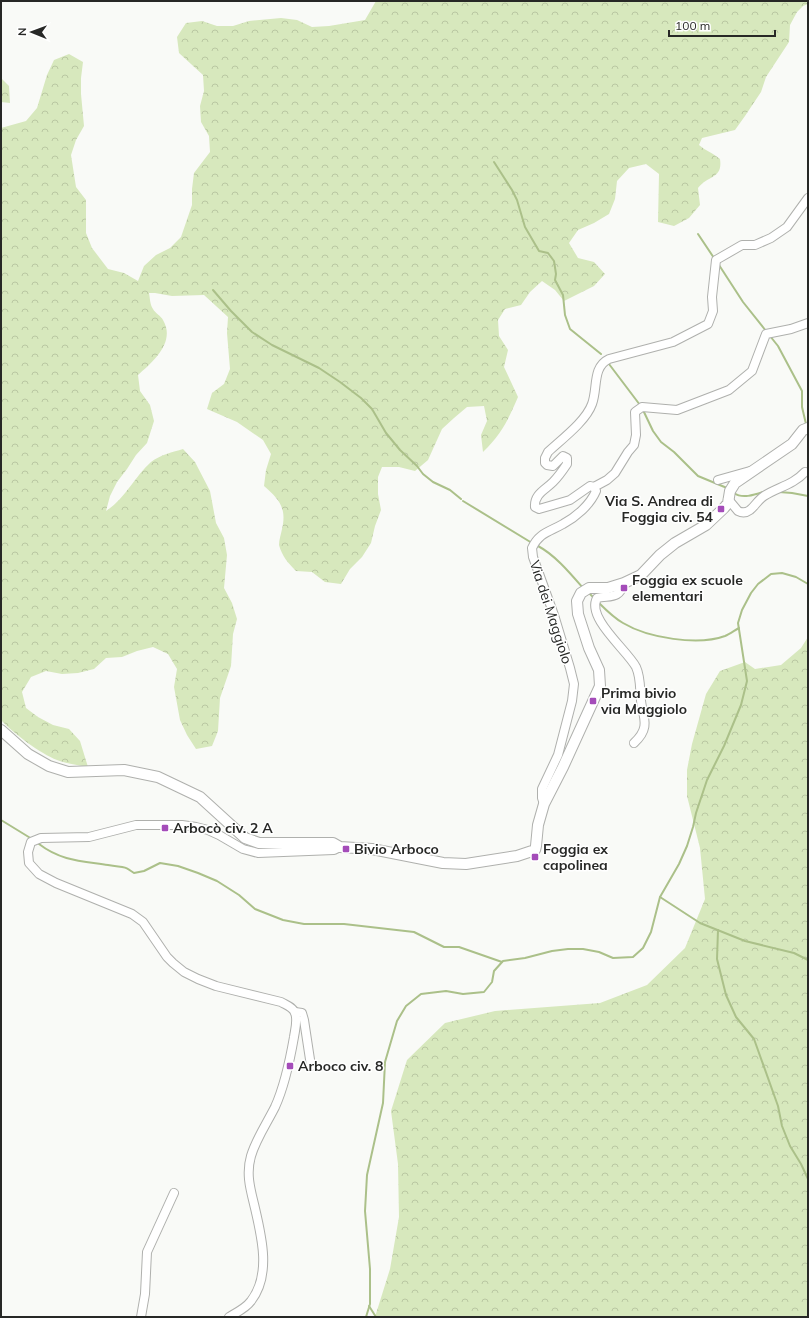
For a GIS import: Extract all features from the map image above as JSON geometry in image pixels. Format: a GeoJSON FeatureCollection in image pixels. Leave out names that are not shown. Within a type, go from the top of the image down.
{"type":"FeatureCollection","features":[{"type":"Feature","properties":{"kind":"street"},"geometry":{"type":"LineString","coordinates":[[808,198],[787,227],[771,238],[755,245],[742,245],[716,260],[712,297],[713,311],[708,324],[673,342],[602,362],[599,368],[596,392],[592,405],[583,418],[548,452],[545,458],[545,463],[553,466],[563,456],[567,458],[567,464],[554,482],[537,496],[534,501],[535,507],[539,509],[570,500],[590,486],[594,487],[607,480],[615,473],[634,445],[636,436],[636,412],[642,407],[676,410],[729,390],[752,371],[766,334],[791,329],[808,323]]}},
{"type":"Feature","properties":{"kind":"street"},"geometry":{"type":"LineString","coordinates":[[1,730],[28,754],[49,766],[68,772],[124,770],[158,777],[200,797],[245,838],[259,843],[333,843],[340,847],[378,850],[443,863],[466,864],[517,856],[535,850],[538,825],[544,804],[563,767],[600,686],[599,670],[589,648],[578,614],[577,601],[581,593],[589,588],[608,588],[624,583],[641,575],[660,555],[675,543],[706,525],[724,508],[730,491],[736,483],[792,444],[806,429]]}},
{"type":"Feature","properties":{"kind":"street"},"geometry":{"type":"LineString","coordinates":[[718,480],[748,471],[753,471]]}},
{"type":"Feature","properties":{"kind":"street"},"geometry":{"type":"LineString","coordinates":[[728,499],[738,511],[743,512],[750,510],[755,503],[764,496],[788,485],[805,472]]}},
{"type":"Feature","properties":{"kind":"street","name":"Via dei Maggiolo"},"geometry":{"type":"LineString","coordinates":[[544,804],[542,789],[558,755],[572,701],[574,684],[554,615],[533,557],[532,548],[540,536],[565,523],[577,514],[593,498],[596,491],[594,487]]}},
{"type":"Feature","properties":{"kind":"street"},"geometry":{"type":"LineString","coordinates":[[624,583],[618,594],[597,598],[594,604],[595,610],[603,626],[631,660],[639,676],[645,727],[634,743]]}},
{"type":"Feature","properties":{"kind":"street"},"geometry":{"type":"LineString","coordinates":[[229,1317],[251,1302],[259,1287],[262,1274],[262,1235],[248,1179],[248,1165],[252,1152],[275,1106],[290,1060],[297,1020],[295,1012],[281,1002],[216,986],[184,972],[167,957],[143,922],[132,914],[56,883],[39,874],[29,862],[28,852],[31,842],[41,838],[89,837],[142,824],[182,825],[196,827],[219,835],[243,849],[258,853],[334,850],[340,847]]}},
{"type":"Feature","properties":{"kind":"street"},"geometry":{"type":"LineString","coordinates":[[295,1012],[302,1013],[311,1066]]}},
{"type":"Feature","properties":{"kind":"street"},"geometry":{"type":"LineString","coordinates":[[288,1041],[290,1060]]}},
{"type":"Feature","properties":{"kind":"street"},"geometry":{"type":"LineString","coordinates":[[141,1317],[145,1294],[147,1252],[174,1193]]}},
{"type":"Feature","properties":{"kind":"green space"},"geometry":{"type":"Polygon","coordinates":[[[376,1],[808,1],[808,4],[803,6],[797,12],[790,25],[789,42],[766,77],[761,92],[735,130],[702,138],[699,145],[720,159],[720,165],[717,174],[698,188],[700,205],[689,218],[674,226],[658,222],[659,174],[646,164],[629,168],[617,181],[615,199],[609,214],[578,230],[569,243],[578,258],[594,262],[605,274],[594,286],[564,301],[555,290],[542,281],[530,292],[521,305],[505,309],[498,320],[499,336],[508,350],[504,367],[518,397],[504,426],[483,452],[481,435],[487,421],[484,406],[467,407],[442,429],[428,460],[415,471],[399,467],[382,467],[378,477],[378,494],[381,510],[371,543],[362,557],[350,569],[341,584],[325,582],[312,572],[296,571],[288,562],[279,545],[283,522],[282,510],[278,500],[264,486],[266,470],[271,454],[263,440],[237,422],[207,409],[212,393],[224,384],[230,369],[227,333],[228,317],[204,295],[172,296],[149,293],[152,307],[163,320],[167,336],[165,344],[156,358],[138,375],[140,391],[150,405],[154,421],[147,443],[136,455],[117,482],[110,496],[106,511],[119,500],[145,468],[158,457],[183,449],[195,462],[210,491],[216,523],[224,538],[227,555],[224,588],[232,603],[237,619],[233,634],[231,666],[220,698],[218,731],[212,746],[196,749],[180,720],[174,687],[177,669],[168,654],[153,647],[122,657],[106,658],[94,669],[78,673],[62,674],[46,671],[31,677],[22,692],[26,708],[38,717],[53,725],[69,729],[80,741],[88,767],[57,760],[28,743],[1,720],[1,128],[26,121],[37,108],[47,75],[54,60],[69,54],[83,62],[81,94],[84,126],[76,140],[71,155],[76,187],[86,200],[86,233],[92,248],[108,269],[124,273],[138,281],[144,266],[156,255],[170,248],[181,237],[192,205],[194,173],[210,152],[209,136],[201,122],[200,106],[204,91],[203,75],[179,53],[177,37],[186,23],[202,21],[217,26],[233,26],[249,21],[281,18],[297,20],[312,27],[329,26],[365,20],[376,1]]]}},
{"type":"Feature","properties":{"kind":"green space"},"geometry":{"type":"Polygon","coordinates":[[[1,78],[9,86],[10,103],[1,102],[1,78]]]}},
{"type":"Feature","properties":{"kind":"green space"},"geometry":{"type":"Polygon","coordinates":[[[808,637],[808,1317],[375,1317],[390,1269],[399,1217],[398,1164],[391,1111],[407,1060],[445,1023],[495,1011],[600,1003],[647,985],[685,948],[705,899],[700,848],[687,796],[687,770],[692,744],[706,694],[720,671],[745,662],[755,669],[781,665],[801,648],[808,637]]]}},
{"type":"Feature","properties":{"kind":"waterway"},"geometry":{"type":"LineString","coordinates":[[494,162],[512,190],[517,200],[525,227],[539,251],[548,253],[554,261],[556,274],[555,280],[563,295],[565,315],[570,329],[601,354]]}},
{"type":"Feature","properties":{"kind":"waterway"},"geometry":{"type":"LineString","coordinates":[[698,234],[714,258]]}},
{"type":"Feature","properties":{"kind":"waterway"},"geometry":{"type":"LineString","coordinates":[[719,265],[743,302],[766,331]]}},
{"type":"Feature","properties":{"kind":"waterway"},"geometry":{"type":"LineString","coordinates":[[213,290],[252,332],[272,345],[319,368],[361,398],[372,409],[386,433],[423,474],[433,482],[450,490],[461,499]]}},
{"type":"Feature","properties":{"kind":"waterway"},"geometry":{"type":"LineString","coordinates":[[770,336],[778,346],[802,391],[802,407],[806,424]]}},
{"type":"Feature","properties":{"kind":"waterway"},"geometry":{"type":"LineString","coordinates":[[609,364],[640,405]]}},
{"type":"Feature","properties":{"kind":"waterway"},"geometry":{"type":"LineString","coordinates":[[643,410],[653,431],[661,442],[674,452],[698,476],[727,488]]}},
{"type":"Feature","properties":{"kind":"waterway"},"geometry":{"type":"LineString","coordinates":[[734,493],[744,496],[763,492]]}},
{"type":"Feature","properties":{"kind":"waterway"},"geometry":{"type":"LineString","coordinates":[[779,492],[808,496]]}},
{"type":"Feature","properties":{"kind":"waterway"},"geometry":{"type":"LineString","coordinates":[[463,501],[532,543]]}},
{"type":"Feature","properties":{"kind":"waterway"},"geometry":{"type":"LineString","coordinates":[[538,546],[568,570],[583,588]]}},
{"type":"Feature","properties":{"kind":"waterway"},"geometry":{"type":"LineString","coordinates":[[366,1317],[370,1304],[370,1269],[365,1211],[367,1175],[383,1103],[385,1062],[397,1021],[406,1006],[421,994],[446,991],[463,994],[484,992],[492,982],[494,971],[503,961],[568,949],[583,949],[599,952],[613,958],[633,957],[643,948],[651,932],[660,897],[679,864],[687,846],[707,780],[724,746],[741,705],[747,681],[738,623],[742,610],[751,593],[758,584],[771,574],[782,573],[796,577],[808,584]]}},
{"type":"Feature","properties":{"kind":"waterway"},"geometry":{"type":"LineString","coordinates":[[588,592],[594,598]]}},
{"type":"Feature","properties":{"kind":"waterway"},"geometry":{"type":"LineString","coordinates":[[599,603],[616,619],[633,628],[646,633],[673,639],[714,639],[725,636],[739,628]]}},
{"type":"Feature","properties":{"kind":"waterway"},"geometry":{"type":"LineString","coordinates":[[1,820],[32,839]]}},
{"type":"Feature","properties":{"kind":"waterway"},"geometry":{"type":"LineString","coordinates":[[39,844],[47,850],[64,857],[127,868],[134,873],[144,871],[160,863],[178,866],[217,881],[239,895],[255,909],[283,920],[304,924],[344,924],[414,932],[444,947],[459,947],[502,962]]}},
{"type":"Feature","properties":{"kind":"waterway"},"geometry":{"type":"LineString","coordinates":[[660,897],[700,923],[745,941],[794,953],[808,960]]}},
{"type":"Feature","properties":{"kind":"waterway"},"geometry":{"type":"LineString","coordinates":[[718,930],[717,959],[726,995],[736,1017],[754,1039],[778,1106],[782,1126],[790,1146],[808,1179]]}},
{"type":"Feature","properties":{"kind":"waterway"},"geometry":{"type":"LineString","coordinates":[[369,1306],[376,1317]]}},
{"type":"Feature","properties":{"kind":"place","name":"Via S. Andrea di Foggia civ. 54"},"geometry":{"type":"Point","coordinates":[721,509]}},
{"type":"Feature","properties":{"kind":"place","name":"Foggia ex scuole elementari"},"geometry":{"type":"Point","coordinates":[624,588]}},
{"type":"Feature","properties":{"kind":"place","name":"Prima bivio via Maggiolo"},"geometry":{"type":"Point","coordinates":[593,701]}},
{"type":"Feature","properties":{"kind":"place","name":"Arbocò civ. 2 A"},"geometry":{"type":"Point","coordinates":[165,828]}},
{"type":"Feature","properties":{"kind":"place","name":"Bivio Arboco"},"geometry":{"type":"Point","coordinates":[346,849]}},
{"type":"Feature","properties":{"kind":"place","name":"Foggia ex capolinea"},"geometry":{"type":"Point","coordinates":[535,857]}},
{"type":"Feature","properties":{"kind":"place","name":"Arboco civ. 8"},"geometry":{"type":"Point","coordinates":[290,1066]}}]}
